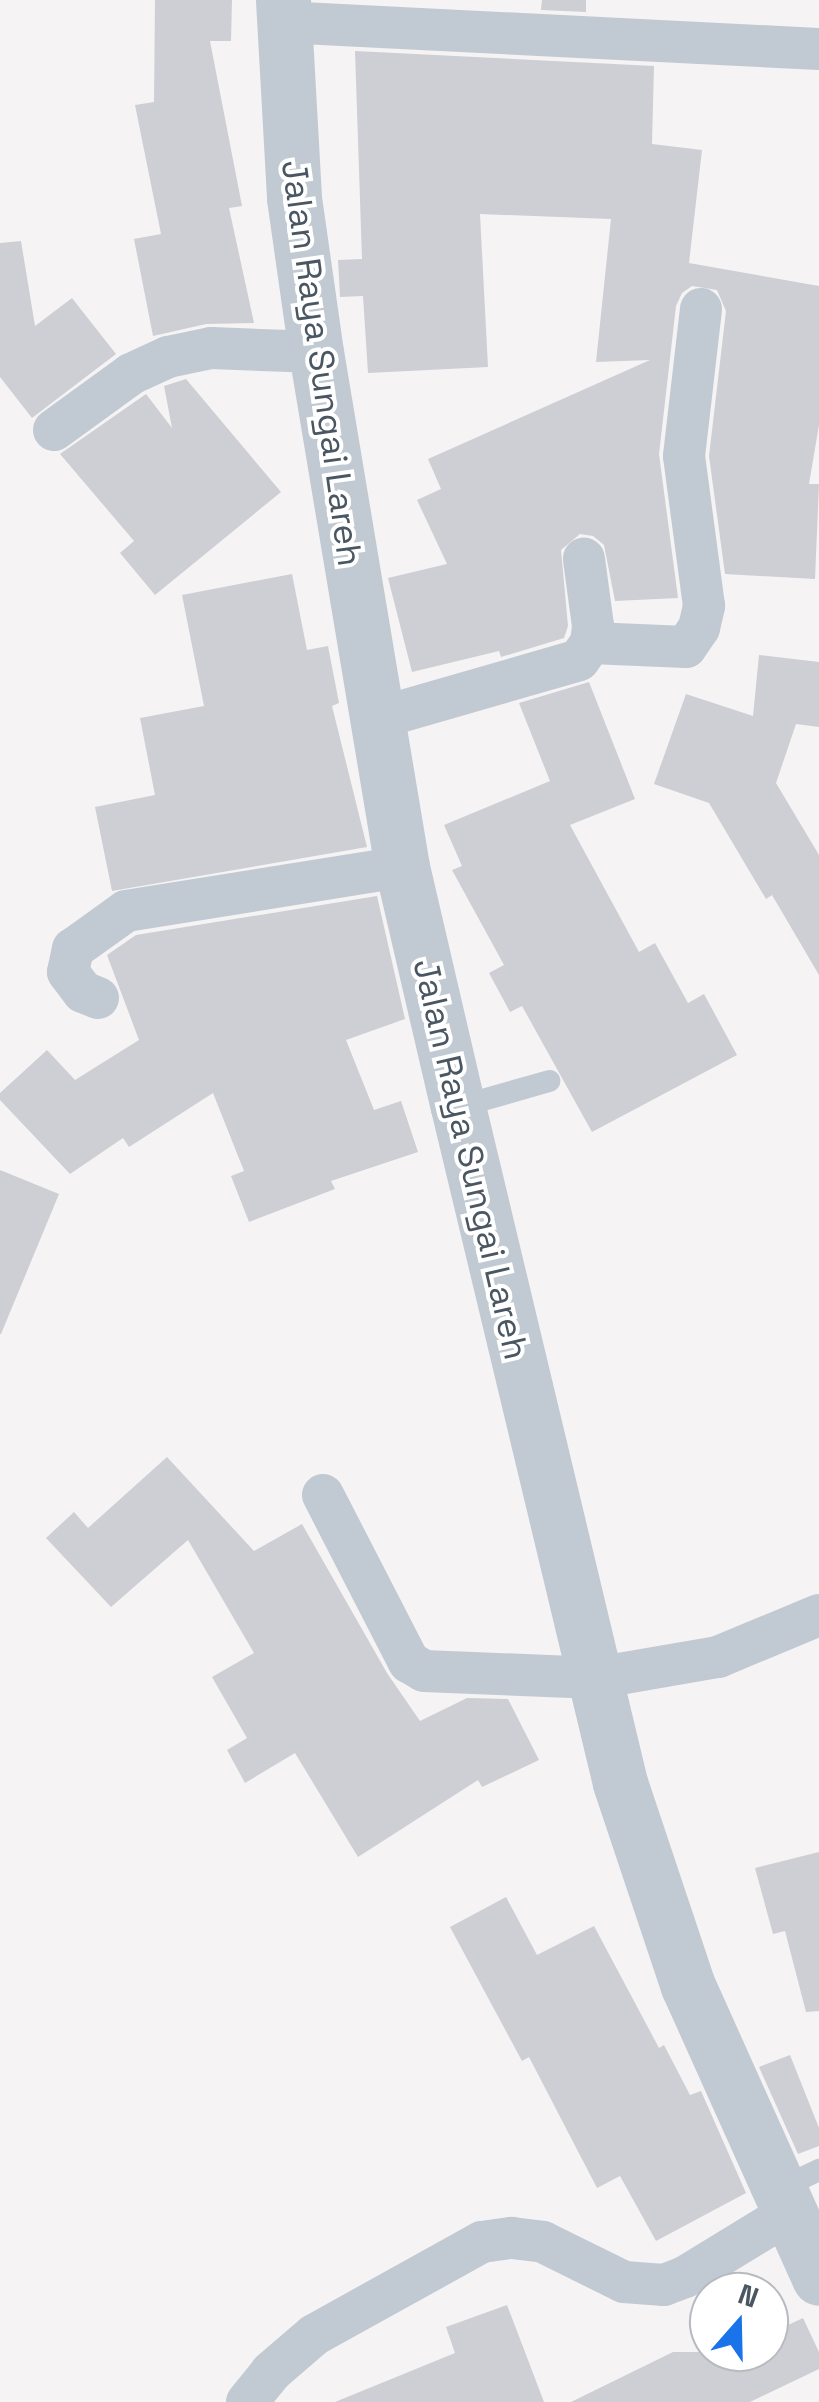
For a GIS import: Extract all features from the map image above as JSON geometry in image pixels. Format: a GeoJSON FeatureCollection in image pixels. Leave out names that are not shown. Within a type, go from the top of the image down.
{"type":"FeatureCollection","features":[{"type":"Feature","properties":{"kind":"street"},"geometry":{"type":"LineString","coordinates":[[282,11],[819,49]]}},
{"type":"Feature","properties":{"kind":"street","name":"Jalan Raya Sungai Lareh"},"geometry":{"type":"LineString","coordinates":[[282,11],[294,198],[316,352],[402,866],[458,1107],[620,1784],[688,1986],[795,2192],[819,2278]]}},
{"type":"Feature","properties":{"kind":"street"},"geometry":{"type":"LineString","coordinates":[[592,643],[686,647],[700,628],[704,606],[684,456],[701,309]]}},
{"type":"Feature","properties":{"kind":"street"},"geometry":{"type":"LineString","coordinates":[[54,430],[132,374],[168,357],[211,348],[316,352]]}},
{"type":"Feature","properties":{"kind":"street"},"geometry":{"type":"LineString","coordinates":[[375,719],[580,660],[592,643],[584,559]]}},
{"type":"Feature","properties":{"kind":"street"},"geometry":{"type":"LineString","coordinates":[[98,998],[82,992],[68,972],[74,949],[126,911],[402,866]]}},
{"type":"Feature","properties":{"kind":"street"},"geometry":{"type":"LineString","coordinates":[[323,1495],[415,1667],[596,1678],[718,1657],[819,1616]]}},
{"type":"Feature","properties":{"kind":"street"},"geometry":{"type":"LineString","coordinates":[[247,2402],[271,2372],[314,2335],[482,2242],[512,2238],[544,2242],[624,2282],[664,2285],[685,2277],[795,2192]]}},
{"type":"Feature","properties":{"kind":"lane"},"geometry":{"type":"LineString","coordinates":[[458,1107],[549,1081]]}},
{"type":"Feature","properties":{"kind":"building"},"geometry":{"type":"Polygon","coordinates":[[[155,0],[232,0],[231,41],[210,41],[242,206],[229,208],[254,323],[206,324],[153,336],[134,239],[161,234],[135,105],[154,102],[155,0]]]}},
{"type":"Feature","properties":{"kind":"building"},"geometry":{"type":"Polygon","coordinates":[[[542,0],[586,0],[586,12],[541,10],[542,0]]]}},
{"type":"Feature","properties":{"kind":"building"},"geometry":{"type":"Polygon","coordinates":[[[355,51],[654,66],[652,144],[702,150],[689,263],[819,286],[819,425],[809,484],[819,484],[815,579],[725,574],[709,456],[726,311],[717,290],[692,286],[682,293],[676,306],[659,454],[678,598],[615,601],[604,545],[593,536],[580,534],[561,550],[568,626],[564,638],[501,657],[499,651],[412,672],[388,578],[447,564],[417,500],[441,489],[428,459],[650,360],[596,362],[611,219],[480,214],[488,367],[368,373],[363,296],[340,297],[338,260],[362,259],[355,51]]]}},
{"type":"Feature","properties":{"kind":"building"},"geometry":{"type":"Polygon","coordinates":[[[21,241],[35,326],[72,298],[116,354],[32,418],[0,377],[0,243],[21,241]]]}},
{"type":"Feature","properties":{"kind":"building"},"geometry":{"type":"Polygon","coordinates":[[[186,379],[281,492],[155,595],[120,553],[134,541],[60,454],[146,394],[172,428],[164,386],[186,379]]]}},
{"type":"Feature","properties":{"kind":"building"},"geometry":{"type":"Polygon","coordinates":[[[292,574],[307,650],[328,646],[339,703],[332,706],[367,847],[112,891],[95,807],[155,795],[140,718],[204,706],[182,595],[292,574]]]}},
{"type":"Feature","properties":{"kind":"building"},"geometry":{"type":"Polygon","coordinates":[[[759,655],[819,662],[819,727],[796,724],[776,783],[819,855],[819,975],[772,895],[766,899],[709,803],[654,784],[686,694],[753,716],[759,655]]]}},
{"type":"Feature","properties":{"kind":"building"},"geometry":{"type":"Polygon","coordinates":[[[589,682],[635,799],[570,825],[639,952],[655,943],[688,1003],[704,994],[737,1055],[592,1132],[522,1006],[510,1012],[489,973],[504,965],[452,870],[462,866],[444,825],[550,781],[519,703],[589,682]]]}},
{"type":"Feature","properties":{"kind":"building"},"geometry":{"type":"Polygon","coordinates":[[[377,896],[405,1019],[346,1040],[374,1110],[401,1101],[418,1152],[331,1181],[335,1189],[249,1222],[231,1176],[244,1171],[213,1093],[129,1147],[123,1138],[70,1174],[0,1100],[0,1093],[47,1050],[75,1080],[139,1040],[107,955],[136,935],[377,896]]]}},
{"type":"Feature","properties":{"kind":"building"},"geometry":{"type":"Polygon","coordinates":[[[0,1170],[59,1194],[1,1334],[0,1334],[0,1170]]]}},
{"type":"Feature","properties":{"kind":"building"},"geometry":{"type":"Polygon","coordinates":[[[167,1457],[254,1551],[302,1524],[387,1673],[420,1721],[467,1698],[508,1699],[539,1760],[482,1787],[478,1780],[358,1857],[295,1753],[245,1783],[227,1750],[247,1738],[212,1677],[254,1653],[188,1540],[111,1607],[46,1538],[74,1512],[88,1528],[167,1457]]]}},
{"type":"Feature","properties":{"kind":"building"},"geometry":{"type":"Polygon","coordinates":[[[819,1852],[819,2011],[806,2012],[785,1931],[773,1934],[755,1868],[819,1852]]]}},
{"type":"Feature","properties":{"kind":"building"},"geometry":{"type":"Polygon","coordinates":[[[506,1897],[537,1955],[594,1926],[659,2048],[664,2045],[690,2095],[701,2091],[746,2193],[656,2241],[620,2176],[597,2188],[529,2057],[522,2061],[450,1927],[506,1897]]]}},
{"type":"Feature","properties":{"kind":"building"},"geometry":{"type":"Polygon","coordinates":[[[790,2055],[819,2128],[819,2146],[798,2154],[759,2067],[790,2055]]]}},
{"type":"Feature","properties":{"kind":"building"},"geometry":{"type":"Polygon","coordinates":[[[507,2305],[544,2402],[335,2402],[455,2353],[446,2327],[507,2305]]]}},
{"type":"Feature","properties":{"kind":"building"},"geometry":{"type":"Polygon","coordinates":[[[803,2318],[819,2352],[819,2369],[750,2402],[571,2402],[673,2352],[689,2352],[689,2372],[789,2372],[789,2325],[803,2318]]]}}]}
